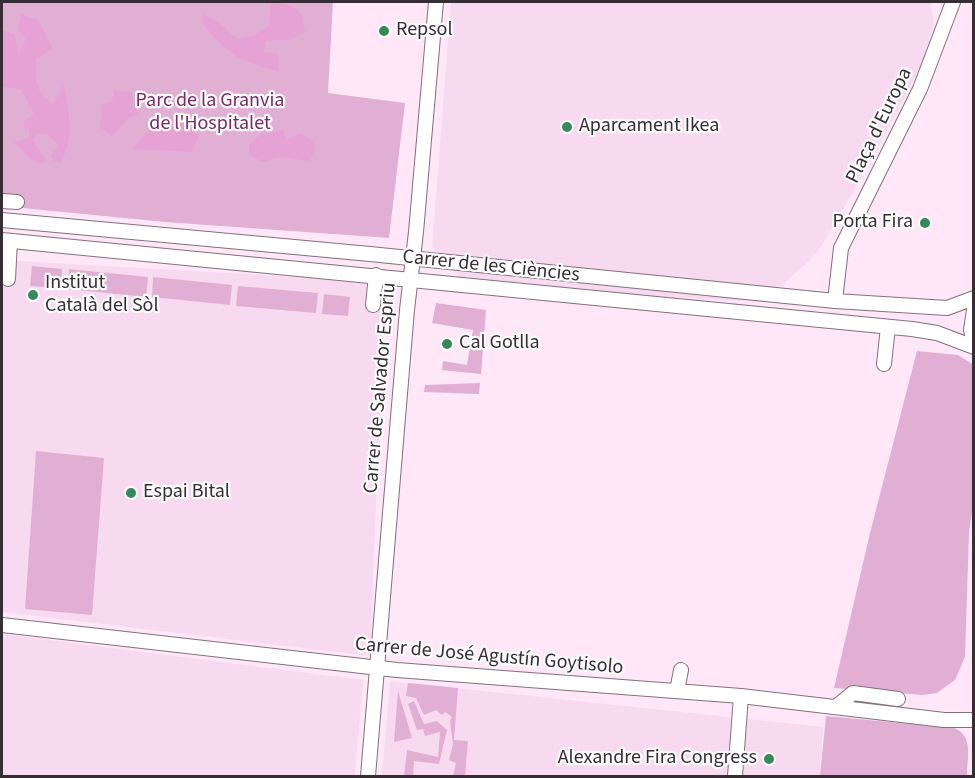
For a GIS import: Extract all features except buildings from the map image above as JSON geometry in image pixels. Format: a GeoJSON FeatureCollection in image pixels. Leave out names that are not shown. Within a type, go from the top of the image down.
{"type":"FeatureCollection","features":[{"type":"Feature","properties":{"kind":"street","name":"Carrer de Salvador Espriu"},"geometry":{"type":"LineString","coordinates":[[368,777],[435,2]]}},
{"type":"Feature","properties":{"kind":"street","name":"Plaça d'Europa"},"geometry":{"type":"LineString","coordinates":[[835,301],[841,248],[920,89],[953,2]]}},
{"type":"Feature","properties":{"kind":"street"},"geometry":{"type":"LineString","coordinates":[[2,201],[17,202]]}},
{"type":"Feature","properties":{"kind":"street","name":"Carrer de les Ciències"},"geometry":{"type":"LineString","coordinates":[[2,220],[413,258],[835,301],[947,308],[974,298]]}},
{"type":"Feature","properties":{"kind":"street","name":"Carrer de les Ciències"},"geometry":{"type":"LineString","coordinates":[[6,241],[410,278],[888,327],[937,333],[974,347]]}},
{"type":"Feature","properties":{"kind":"street"},"geometry":{"type":"LineString","coordinates":[[6,241],[8,279]]}},
{"type":"Feature","properties":{"kind":"street"},"geometry":{"type":"LineString","coordinates":[[373,305],[376,275]]}},
{"type":"Feature","properties":{"kind":"street"},"geometry":{"type":"LineString","coordinates":[[974,310],[974,341]]}},
{"type":"Feature","properties":{"kind":"street"},"geometry":{"type":"LineString","coordinates":[[884,364],[888,327]]}},
{"type":"Feature","properties":{"kind":"street","name":"Carrer de José Agustín Goytisolo"},"geometry":{"type":"LineString","coordinates":[[2,625],[378,668],[741,696],[944,720],[974,720]]}},
{"type":"Feature","properties":{"kind":"street"},"geometry":{"type":"LineString","coordinates":[[677,691],[681,670]]}},
{"type":"Feature","properties":{"kind":"street"},"geometry":{"type":"LineString","coordinates":[[837,706],[853,693],[879,697],[896,694]]}},
{"type":"Feature","properties":{"kind":"street"},"geometry":{"type":"LineString","coordinates":[[735,777],[741,696]]}},
{"type":"Feature","properties":{"kind":"shaded area"},"geometry":{"type":"Polygon","coordinates":[[[271,2],[293,6],[303,16],[305,32],[289,40],[266,41],[264,52],[279,54],[278,71],[253,64],[235,55],[219,42],[202,23],[204,14],[225,27],[236,39],[252,36],[269,26],[271,2]]]}},
{"type":"Feature","properties":{"kind":"shaded area"},"geometry":{"type":"Polygon","coordinates":[[[451,2],[931,2],[934,23],[922,64],[872,159],[821,247],[809,261],[763,302],[641,296],[462,279],[432,247],[451,2]]]}},
{"type":"Feature","properties":{"kind":"shaded area"},"geometry":{"type":"Polygon","coordinates":[[[21,14],[38,20],[53,49],[36,59],[36,79],[39,90],[53,104],[64,85],[70,125],[68,145],[60,163],[54,161],[51,155],[59,145],[46,134],[37,134],[33,141],[46,160],[41,164],[30,159],[14,142],[29,138],[29,129],[23,128],[25,120],[34,114],[21,89],[3,87],[2,95],[2,30],[14,34],[19,53],[26,39],[18,29],[21,14]]]}},
{"type":"Feature","properties":{"kind":"shaded area"},"geometry":{"type":"Polygon","coordinates":[[[114,91],[131,92],[139,115],[130,117],[112,136],[100,127],[102,104],[112,102],[114,91]]]}},
{"type":"Feature","properties":{"kind":"shaded area"},"geometry":{"type":"Polygon","coordinates":[[[170,117],[184,122],[199,136],[192,152],[132,149],[146,133],[170,117]]]}},
{"type":"Feature","properties":{"kind":"shaded area"},"geometry":{"type":"Polygon","coordinates":[[[283,130],[286,140],[300,133],[313,141],[315,150],[309,161],[280,157],[263,162],[249,155],[249,145],[259,135],[283,130]]]}},
{"type":"Feature","properties":{"kind":"shaded area"},"geometry":{"type":"Polygon","coordinates":[[[2,260],[385,282],[370,656],[2,612],[2,260]]]}},
{"type":"Feature","properties":{"kind":"shaded area"},"geometry":{"type":"Polygon","coordinates":[[[2,634],[363,680],[355,776],[2,776],[2,634]]]}},
{"type":"Feature","properties":{"kind":"shaded area"},"geometry":{"type":"Polygon","coordinates":[[[390,681],[823,727],[820,776],[382,776],[390,681]]]}},
{"type":"Feature","properties":{"kind":"green space","name":"Parc de la Granvia de l'Hospitalet"},"geometry":{"type":"Polygon","coordinates":[[[2,2],[333,2],[328,93],[405,103],[389,238],[165,222],[2,206],[2,2]]]}},
{"type":"Feature","properties":{"kind":"green space"},"geometry":{"type":"Polygon","coordinates":[[[32,266],[62,269],[61,288],[30,286],[32,266]]]}},
{"type":"Feature","properties":{"kind":"green space"},"geometry":{"type":"Polygon","coordinates":[[[69,269],[148,277],[146,297],[67,289],[69,269]]]}},
{"type":"Feature","properties":{"kind":"green space"},"geometry":{"type":"Polygon","coordinates":[[[153,277],[232,285],[230,305],[152,297],[153,277]]]}},
{"type":"Feature","properties":{"kind":"green space"},"geometry":{"type":"Polygon","coordinates":[[[238,286],[318,293],[316,313],[236,306],[238,286]]]}},
{"type":"Feature","properties":{"kind":"green space"},"geometry":{"type":"Polygon","coordinates":[[[324,294],[350,297],[348,316],[322,314],[324,294]]]}},
{"type":"Feature","properties":{"kind":"green space"},"geometry":{"type":"Polygon","coordinates":[[[436,303],[486,310],[481,374],[442,370],[443,361],[467,365],[473,330],[432,323],[436,303]]]}},
{"type":"Feature","properties":{"kind":"green space"},"geometry":{"type":"Polygon","coordinates":[[[917,351],[958,355],[974,365],[974,497],[969,532],[965,657],[955,680],[937,693],[923,695],[834,688],[870,533],[917,351]]]}},
{"type":"Feature","properties":{"kind":"green space"},"geometry":{"type":"Polygon","coordinates":[[[480,383],[479,394],[424,392],[425,385],[480,383]]]}},
{"type":"Feature","properties":{"kind":"green space"},"geometry":{"type":"Polygon","coordinates":[[[36,451],[104,458],[92,615],[25,609],[36,451]]]}},
{"type":"Feature","properties":{"kind":"green space"},"geometry":{"type":"Polygon","coordinates":[[[408,683],[458,688],[454,740],[468,741],[465,776],[453,776],[456,763],[449,760],[453,744],[450,721],[452,717],[445,712],[442,715],[436,710],[424,715],[416,698],[406,696],[408,683]]]}},
{"type":"Feature","properties":{"kind":"green space"},"geometry":{"type":"Polygon","coordinates":[[[398,691],[412,738],[394,742],[398,691]]]}},
{"type":"Feature","properties":{"kind":"green space"},"geometry":{"type":"Polygon","coordinates":[[[414,701],[424,724],[437,721],[447,730],[439,764],[414,761],[413,776],[404,776],[407,750],[438,757],[440,732],[425,736],[423,729],[417,730],[408,704],[414,701]]]}},
{"type":"Feature","properties":{"kind":"green space"},"geometry":{"type":"Polygon","coordinates":[[[826,716],[954,728],[964,736],[967,742],[967,776],[820,776],[826,716]]]}},
{"type":"Feature","properties":{"kind":"place","name":"Repsol"},"geometry":{"type":"Point","coordinates":[384,31]}},
{"type":"Feature","properties":{"kind":"place","name":"Aparcament Ikea"},"geometry":{"type":"Point","coordinates":[567,127]}},
{"type":"Feature","properties":{"kind":"place","name":"Porta Fira"},"geometry":{"type":"Point","coordinates":[925,223]}},
{"type":"Feature","properties":{"kind":"place","name":"Institut Català del Sòl"},"geometry":{"type":"Point","coordinates":[33,295]}},
{"type":"Feature","properties":{"kind":"place","name":"Cal Gotlla"},"geometry":{"type":"Point","coordinates":[447,344]}},
{"type":"Feature","properties":{"kind":"place","name":"Espai Bital"},"geometry":{"type":"Point","coordinates":[131,493]}},
{"type":"Feature","properties":{"kind":"place","name":"Alexandre Fira Congress"},"geometry":{"type":"Point","coordinates":[769,759]}}]}
